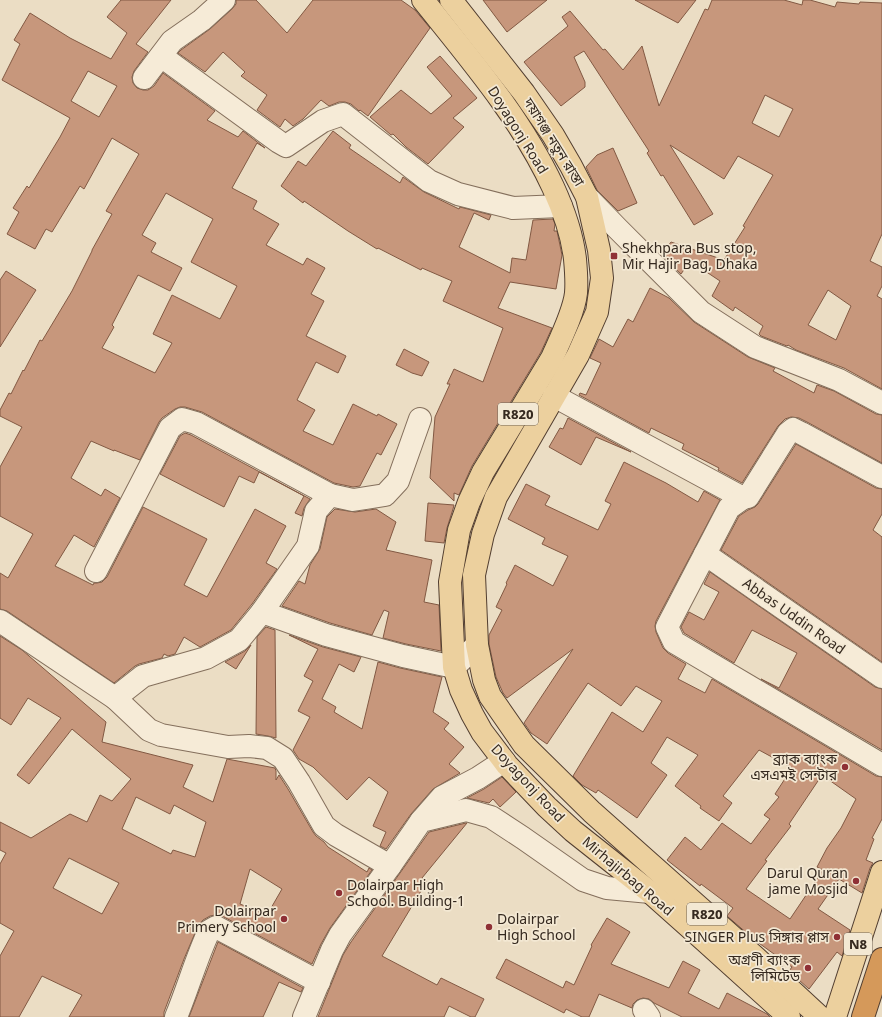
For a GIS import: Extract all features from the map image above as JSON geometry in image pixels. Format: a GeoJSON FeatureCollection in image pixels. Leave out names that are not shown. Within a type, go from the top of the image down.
{"type":"FeatureCollection","features":[{"type":"Feature","properties":{"kind":"highway"},"geometry":{"type":"LineString","coordinates":[[863,1017],[882,959]]}},
{"type":"Feature","properties":{"kind":"main road","name":"Doyagonj Road"},"geometry":{"type":"LineString","coordinates":[[423,0],[476,66],[516,122],[539,159],[561,206],[573,243],[577,276],[576,294],[572,310],[552,358],[483,472],[469,502],[459,530],[450,582],[454,666],[461,690],[472,714],[482,732],[504,761],[548,807],[573,830]]}},
{"type":"Feature","properties":{"kind":"main road","name":"দয়াগঞ্জ নতুন রাস্তা"},"geometry":{"type":"LineString","coordinates":[[451,0],[524,94],[549,129],[571,166],[587,197],[599,250],[602,278],[597,312],[578,355],[496,498],[483,534],[474,575],[477,645],[484,680],[490,696],[524,745],[592,812],[664,876]]}},
{"type":"Feature","properties":{"kind":"main road","name":"Mirhajirbag Road"},"geometry":{"type":"LineString","coordinates":[[573,830],[650,892],[790,1017]]}},
{"type":"Feature","properties":{"kind":"main road","name":"N8"},"geometry":{"type":"LineString","coordinates":[[835,1017],[882,872]]}},
{"type":"Feature","properties":{"kind":"main road"},"geometry":{"type":"LineString","coordinates":[[650,892],[664,876]]}},
{"type":"Feature","properties":{"kind":"main road","name":"R820"},"geometry":{"type":"LineString","coordinates":[[664,876],[820,1017]]}},
{"type":"Feature","properties":{"kind":"street"},"geometry":{"type":"LineString","coordinates":[[144,78],[172,41],[202,20],[224,0]]}},
{"type":"Feature","properties":{"kind":"street"},"geometry":{"type":"LineString","coordinates":[[161,56],[286,146],[323,121],[343,114],[429,181],[458,194],[513,208],[561,206]]}},
{"type":"Feature","properties":{"kind":"street"},"geometry":{"type":"LineString","coordinates":[[587,197],[701,312],[755,347],[839,380],[882,402]]}},
{"type":"Feature","properties":{"kind":"street"},"geometry":{"type":"LineString","coordinates":[[554,396],[743,498]]}},
{"type":"Feature","properties":{"kind":"street"},"geometry":{"type":"LineString","coordinates":[[96,571],[170,428],[182,419],[196,423],[330,495],[353,500],[385,495],[398,481],[420,419]]}},
{"type":"Feature","properties":{"kind":"street"},"geometry":{"type":"LineString","coordinates":[[882,477],[793,429],[788,433],[748,497],[743,498],[729,508],[667,627],[674,642],[882,765]]}},
{"type":"Feature","properties":{"kind":"street"},"geometry":{"type":"LineString","coordinates":[[115,698],[142,676],[206,658],[239,640],[262,612],[308,546],[316,511],[330,495]]}},
{"type":"Feature","properties":{"kind":"street","name":"Abbas Uddin Road"},"geometry":{"type":"LineString","coordinates":[[705,554],[882,677]]}},
{"type":"Feature","properties":{"kind":"street"},"geometry":{"type":"LineString","coordinates":[[262,612],[326,635],[403,656],[454,666],[477,645]]}},
{"type":"Feature","properties":{"kind":"street"},"geometry":{"type":"LineString","coordinates":[[0,621],[115,698],[149,730],[161,734],[228,747],[249,746],[267,748],[283,758],[299,782],[324,826],[336,835],[390,866]]}},
{"type":"Feature","properties":{"kind":"street"},"geometry":{"type":"LineString","coordinates":[[304,1017],[332,950],[340,935],[421,821],[442,797],[478,778],[504,761]]}},
{"type":"Feature","properties":{"kind":"street"},"geometry":{"type":"LineString","coordinates":[[421,821],[466,810],[491,817],[583,880],[607,888],[650,892]]}},
{"type":"Feature","properties":{"kind":"street"},"geometry":{"type":"LineString","coordinates":[[176,1017],[200,950],[209,931],[216,927],[319,982]]}},
{"type":"Feature","properties":{"kind":"building"},"geometry":{"type":"Polygon","coordinates":[[[121,0],[171,0],[136,44],[148,52],[134,71],[132,77],[133,83],[137,88],[148,90],[154,86],[163,73],[215,111],[207,120],[238,137],[243,131],[265,148],[257,143],[232,188],[257,201],[253,209],[279,224],[266,245],[303,265],[307,258],[325,268],[311,294],[324,301],[306,336],[346,356],[338,373],[316,362],[297,400],[315,410],[303,431],[333,445],[353,404],[377,416],[378,414],[397,424],[381,455],[377,453],[360,486],[353,487],[334,483],[202,412],[185,407],[175,409],[162,418],[140,460],[91,441],[71,478],[101,496],[105,489],[120,498],[94,547],[74,535],[55,566],[93,585],[94,583],[102,582],[107,577],[143,507],[207,539],[184,585],[207,597],[255,509],[286,526],[266,563],[277,569],[231,630],[200,647],[184,637],[175,654],[168,656],[164,654],[162,658],[139,664],[114,683],[7,611],[0,609],[0,573],[8,578],[33,534],[0,516],[0,467],[22,427],[0,416],[0,410],[9,393],[11,394],[40,340],[42,341],[72,291],[112,214],[106,211],[139,154],[112,138],[84,189],[80,186],[52,232],[46,229],[35,249],[7,234],[19,212],[13,208],[27,186],[29,188],[70,118],[2,80],[20,44],[14,40],[30,13],[70,38],[111,59],[127,33],[107,17],[121,0]],[[88,71],[71,101],[99,117],[117,86],[88,71]],[[166,193],[142,235],[156,243],[151,252],[182,268],[170,291],[138,275],[112,325],[114,327],[102,348],[155,373],[172,343],[153,334],[172,295],[220,319],[237,286],[191,262],[213,219],[166,193]]]}},
{"type":"Feature","properties":{"kind":"building"},"geometry":{"type":"Polygon","coordinates":[[[236,0],[256,0],[287,33],[313,0],[401,0],[415,10],[430,28],[368,116],[351,104],[339,102],[329,106],[321,100],[303,119],[293,126],[285,119],[280,127],[257,110],[267,95],[241,76],[245,72],[223,52],[205,72],[178,53],[210,29],[232,9],[236,4],[236,0]]]}},
{"type":"Feature","properties":{"kind":"building"},"geometry":{"type":"Polygon","coordinates":[[[483,0],[547,0],[507,32],[483,0]]]}},
{"type":"Feature","properties":{"kind":"building"},"geometry":{"type":"Polygon","coordinates":[[[635,0],[696,0],[678,23],[635,0]]]}},
{"type":"Feature","properties":{"kind":"building"},"geometry":{"type":"Polygon","coordinates":[[[712,0],[784,0],[802,5],[803,0],[810,0],[835,7],[837,2],[859,4],[860,2],[882,3],[882,234],[870,261],[882,267],[882,286],[877,296],[882,299],[882,389],[844,368],[796,350],[788,345],[787,346],[761,336],[759,334],[763,326],[735,307],[733,311],[712,296],[720,281],[690,261],[681,274],[663,257],[671,248],[668,246],[671,242],[724,260],[745,227],[743,226],[773,175],[738,156],[724,179],[670,145],[713,214],[694,225],[663,175],[661,176],[647,153],[649,151],[584,51],[574,57],[585,82],[585,87],[561,106],[524,62],[568,26],[562,17],[570,11],[603,50],[605,49],[623,70],[642,46],[659,106],[705,9],[708,10],[712,0]],[[765,95],[752,123],[779,137],[793,109],[765,95]],[[828,290],[808,325],[836,340],[851,306],[828,290]]]}},
{"type":"Feature","properties":{"kind":"building"},"geometry":{"type":"Polygon","coordinates":[[[440,56],[477,98],[453,118],[464,127],[428,164],[406,147],[393,134],[391,135],[370,117],[401,90],[431,114],[452,96],[427,67],[440,56]]]}},
{"type":"Feature","properties":{"kind":"building"},"geometry":{"type":"Polygon","coordinates":[[[333,131],[351,145],[349,148],[400,183],[403,177],[424,192],[459,209],[460,207],[491,215],[489,220],[474,213],[459,247],[510,273],[512,258],[526,260],[533,220],[553,219],[555,224],[554,231],[557,231],[562,255],[556,289],[510,282],[498,308],[552,328],[541,352],[472,466],[459,495],[454,493],[454,501],[430,478],[435,417],[450,384],[447,384],[454,369],[483,382],[503,328],[443,301],[452,281],[422,268],[421,270],[378,248],[377,249],[304,201],[303,203],[281,186],[298,161],[306,166],[333,131]]]}},
{"type":"Feature","properties":{"kind":"building"},"geometry":{"type":"Polygon","coordinates":[[[613,148],[637,203],[618,211],[597,190],[586,167],[597,155],[613,148]]]}},
{"type":"Feature","properties":{"kind":"building"},"geometry":{"type":"Polygon","coordinates":[[[6,271],[36,290],[0,347],[0,280],[6,271]]]}},
{"type":"Feature","properties":{"kind":"building"},"geometry":{"type":"Polygon","coordinates":[[[650,288],[669,298],[694,322],[748,357],[775,368],[773,371],[814,393],[817,385],[834,391],[876,414],[882,415],[882,463],[807,422],[799,418],[791,417],[785,419],[778,426],[742,483],[718,470],[719,468],[682,449],[684,444],[651,428],[649,433],[579,395],[580,393],[586,395],[601,363],[590,358],[599,339],[613,347],[628,319],[633,322],[650,288]]]}},
{"type":"Feature","properties":{"kind":"building"},"geometry":{"type":"Polygon","coordinates":[[[404,349],[429,362],[422,376],[396,365],[404,349]]]}},
{"type":"Feature","properties":{"kind":"building"},"geometry":{"type":"Polygon","coordinates":[[[568,418],[631,452],[596,437],[581,465],[549,447],[560,428],[563,429],[568,418]]]}},
{"type":"Feature","properties":{"kind":"building"},"geometry":{"type":"Polygon","coordinates":[[[185,433],[191,435],[310,499],[304,508],[302,516],[295,513],[304,496],[259,472],[254,483],[239,476],[224,507],[160,474],[180,436],[185,433]]]}},
{"type":"Feature","properties":{"kind":"building"},"geometry":{"type":"Polygon","coordinates":[[[796,444],[876,488],[882,489],[882,514],[873,530],[882,537],[882,662],[721,550],[739,516],[758,504],[796,444]]]}},
{"type":"Feature","properties":{"kind":"building"},"geometry":{"type":"Polygon","coordinates":[[[624,462],[666,483],[698,502],[704,491],[720,500],[656,621],[656,632],[663,648],[668,653],[686,664],[678,679],[705,693],[712,679],[876,776],[882,777],[882,819],[872,838],[874,839],[866,860],[873,863],[862,893],[839,879],[818,909],[850,930],[842,956],[837,952],[809,989],[789,971],[792,967],[756,941],[727,916],[733,908],[701,884],[700,886],[667,860],[685,837],[701,850],[722,823],[751,844],[770,819],[764,815],[779,797],[775,794],[792,768],[759,750],[723,796],[732,803],[719,821],[700,808],[701,806],[675,786],[698,755],[667,737],[651,763],[667,775],[637,818],[598,790],[596,793],[582,785],[573,776],[612,712],[643,732],[662,701],[636,686],[621,706],[588,683],[547,744],[531,733],[524,723],[573,649],[507,698],[503,693],[496,677],[489,644],[489,635],[502,610],[496,607],[515,565],[553,586],[568,556],[542,544],[545,538],[508,519],[526,484],[550,496],[545,505],[598,530],[611,504],[605,501],[624,462]],[[822,775],[789,824],[791,826],[765,860],[767,861],[746,889],[790,919],[823,870],[817,867],[827,848],[841,828],[856,799],[822,775]]]}},
{"type":"Feature","properties":{"kind":"building"},"geometry":{"type":"Polygon","coordinates":[[[428,503],[454,505],[444,543],[425,541],[428,503]]]}},
{"type":"Feature","properties":{"kind":"building"},"geometry":{"type":"Polygon","coordinates":[[[335,509],[355,512],[376,509],[396,522],[386,550],[432,560],[424,602],[439,605],[441,651],[383,638],[389,612],[384,610],[372,635],[330,623],[282,606],[299,581],[305,584],[310,565],[320,549],[327,517],[335,509]]]}},
{"type":"Feature","properties":{"kind":"building"},"geometry":{"type":"Polygon","coordinates":[[[710,572],[875,687],[882,689],[882,750],[761,679],[779,688],[797,653],[752,630],[734,663],[684,633],[681,627],[689,612],[704,620],[719,592],[704,584],[710,572]]]}},
{"type":"Feature","properties":{"kind":"building"},"geometry":{"type":"Polygon","coordinates":[[[266,627],[275,630],[276,738],[256,734],[257,637],[266,627]]]}},
{"type":"Feature","properties":{"kind":"building"},"geometry":{"type":"Polygon","coordinates":[[[289,635],[323,647],[361,657],[354,672],[339,664],[322,699],[336,707],[334,712],[362,729],[378,662],[442,677],[433,712],[449,723],[444,729],[464,747],[449,764],[460,773],[433,789],[411,814],[386,849],[380,846],[386,832],[373,826],[388,792],[369,777],[347,800],[313,767],[299,759],[293,750],[310,717],[298,711],[313,681],[304,676],[318,649],[289,635]]]}},
{"type":"Feature","properties":{"kind":"building"},"geometry":{"type":"Polygon","coordinates":[[[0,636],[22,650],[106,722],[102,742],[193,765],[183,787],[213,802],[227,759],[275,768],[276,780],[279,775],[316,836],[328,847],[367,872],[369,868],[372,870],[330,928],[312,964],[222,916],[215,915],[203,920],[198,926],[164,1012],[164,1017],[69,1017],[82,995],[42,976],[19,1017],[0,1017],[0,956],[14,931],[0,923],[0,864],[6,853],[0,850],[0,822],[31,838],[70,814],[87,822],[100,795],[112,801],[131,779],[72,729],[29,784],[17,775],[61,718],[28,698],[11,725],[0,718],[0,636]],[[136,797],[122,829],[171,854],[173,850],[195,857],[206,822],[174,805],[170,814],[136,797]],[[69,858],[53,888],[102,914],[119,883],[69,858]],[[250,869],[240,904],[267,915],[282,889],[250,869]]]}},
{"type":"Feature","properties":{"kind":"building"},"geometry":{"type":"Polygon","coordinates":[[[251,645],[236,669],[225,662],[245,651],[251,645]]]}},
{"type":"Feature","properties":{"kind":"building"},"geometry":{"type":"Polygon","coordinates":[[[502,777],[516,792],[500,807],[493,799],[489,803],[467,798],[484,789],[502,777]]]}},
{"type":"Feature","properties":{"kind":"building"},"geometry":{"type":"Polygon","coordinates":[[[467,823],[422,878],[427,881],[382,956],[437,985],[441,978],[484,999],[475,1017],[471,1017],[449,1006],[444,1017],[318,1017],[343,955],[429,832],[467,823]]]}},
{"type":"Feature","properties":{"kind":"building"},"geometry":{"type":"Polygon","coordinates":[[[607,918],[630,932],[611,964],[669,988],[683,961],[700,970],[688,993],[719,1009],[727,993],[770,1017],[682,1017],[649,999],[643,998],[637,1000],[633,1004],[632,1008],[599,994],[589,1017],[582,1017],[566,1009],[564,1013],[496,978],[506,959],[563,988],[566,981],[574,985],[592,946],[591,945],[607,918]]]}},
{"type":"Feature","properties":{"kind":"building"},"geometry":{"type":"Polygon","coordinates":[[[218,942],[303,988],[301,992],[279,982],[263,1017],[189,1017],[218,942]]]}},
{"type":"Feature","properties":{"kind":"place","name":"Shekhpara Bus stop, Mir Hajir Bag, Dhaka"},"geometry":{"type":"Point","coordinates":[614,256]}},
{"type":"Feature","properties":{"kind":"place","name":"ব্র্যাক ব্যাংক এসএমই সেন্টার"},"geometry":{"type":"Point","coordinates":[845,767]}},
{"type":"Feature","properties":{"kind":"place","name":"Darul Quran jame Mosjid"},"geometry":{"type":"Point","coordinates":[856,881]}},
{"type":"Feature","properties":{"kind":"place","name":"Dolairpar High School. Building-1"},"geometry":{"type":"Point","coordinates":[339,893]}},
{"type":"Feature","properties":{"kind":"place","name":"Dolairpar Primery School"},"geometry":{"type":"Point","coordinates":[284,919]}},
{"type":"Feature","properties":{"kind":"place","name":"Dolairpar High School"},"geometry":{"type":"Point","coordinates":[489,927]}},
{"type":"Feature","properties":{"kind":"place","name":"SINGER Plus সিঙ্গার প্লাস"},"geometry":{"type":"Point","coordinates":[837,937]}},
{"type":"Feature","properties":{"kind":"place","name":"অগ্রণী ব্যাংক লিমিটেড"},"geometry":{"type":"Point","coordinates":[808,968]}}]}
